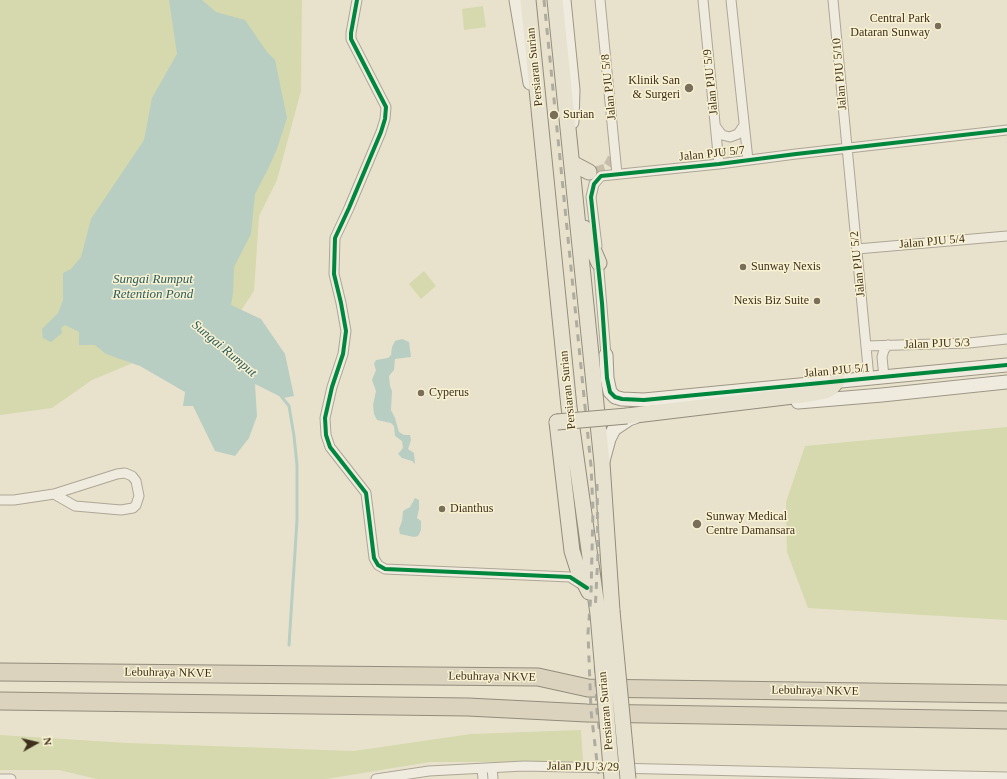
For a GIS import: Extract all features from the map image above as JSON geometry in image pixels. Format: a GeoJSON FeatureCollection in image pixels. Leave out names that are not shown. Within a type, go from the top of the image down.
{"type":"FeatureCollection","features":[{"type":"Feature","properties":{"kind":"highway","name":"Lebuhraya NKVE"},"geometry":{"type":"LineString","coordinates":[[0,672],[538,677],[588,688],[1007,694]]}},
{"type":"Feature","properties":{"kind":"highway"},"geometry":{"type":"LineString","coordinates":[[0,701],[452,707],[595,713],[1007,720]]}},
{"type":"Feature","properties":{"kind":"main road","name":"Persiaran Surian"},"geometry":{"type":"LineString","coordinates":[[528,0],[569,407],[628,779]]}},
{"type":"Feature","properties":{"kind":"main road"},"geometry":{"type":"LineString","coordinates":[[555,0],[578,214],[599,263]]}},
{"type":"Feature","properties":{"kind":"main road"},"geometry":{"type":"LineString","coordinates":[[530,85],[540,122]]}},
{"type":"Feature","properties":{"kind":"main road"},"geometry":{"type":"LineString","coordinates":[[572,163],[593,172]]}},
{"type":"Feature","properties":{"kind":"main road","name":"Persiaran Surian"},"geometry":{"type":"LineString","coordinates":[[578,214],[602,463],[602,610],[612,779]]}},
{"type":"Feature","properties":{"kind":"main road"},"geometry":{"type":"LineString","coordinates":[[602,610],[587,588],[572,551],[556,422],[627,416],[810,394],[825,391],[831,388],[837,381]]}},
{"type":"Feature","properties":{"kind":"street"},"geometry":{"type":"LineString","coordinates":[[357,0],[351,38],[386,107],[385,119],[381,132],[350,208],[335,238],[334,274],[342,303],[346,331],[343,354],[332,386],[325,418],[326,435],[330,447],[366,493],[374,558],[378,565],[384,569],[570,577],[587,588]]}},
{"type":"Feature","properties":{"kind":"street","name":"Persiaran Surian"},"geometry":{"type":"LineString","coordinates":[[516,0],[530,85]]}},
{"type":"Feature","properties":{"kind":"street"},"geometry":{"type":"LineString","coordinates":[[564,0],[573,90],[573,117],[569,139]]}},
{"type":"Feature","properties":{"kind":"street","name":"Jalan PJU 5/8"},"geometry":{"type":"LineString","coordinates":[[600,0],[617,174]]}},
{"type":"Feature","properties":{"kind":"street","name":"Jalan PJU 5/9"},"geometry":{"type":"LineString","coordinates":[[703,0],[719,164]]}},
{"type":"Feature","properties":{"kind":"street"},"geometry":{"type":"LineString","coordinates":[[732,0],[748,160]]}},
{"type":"Feature","properties":{"kind":"street","name":"Jalan PJU 5/10"},"geometry":{"type":"LineString","coordinates":[[833,0],[847,149]]}},
{"type":"Feature","properties":{"kind":"street"},"geometry":{"type":"LineString","coordinates":[[716,125],[722,135],[730,137],[738,134],[744,125]]}},
{"type":"Feature","properties":{"kind":"street","name":"Jalan PJU 5/7"},"geometry":{"type":"LineString","coordinates":[[606,355],[599,263],[591,197],[594,184],[601,176],[719,164],[1007,130]]}},
{"type":"Feature","properties":{"kind":"street","name":"Jalan PJU 5/2"},"geometry":{"type":"LineString","coordinates":[[847,149],[869,378]]}},
{"type":"Feature","properties":{"kind":"street","name":"Jalan PJU 5/4"},"geometry":{"type":"LineString","coordinates":[[857,249],[1007,236]]}},
{"type":"Feature","properties":{"kind":"street","name":"Jalan PJU 5/3"},"geometry":{"type":"LineString","coordinates":[[866,346],[969,343],[1007,339]]}},
{"type":"Feature","properties":{"kind":"street"},"geometry":{"type":"LineString","coordinates":[[884,377],[882,357],[884,350],[888,345]]}},
{"type":"Feature","properties":{"kind":"street","name":"Jalan PJU 5/1"},"geometry":{"type":"LineString","coordinates":[[606,355],[607,378],[610,392],[622,399],[644,400],[1007,365]]}},
{"type":"Feature","properties":{"kind":"street"},"geometry":{"type":"LineString","coordinates":[[602,463],[609,439],[614,430],[629,419],[639,416],[882,395],[1007,382]]}},
{"type":"Feature","properties":{"kind":"street"},"geometry":{"type":"LineString","coordinates":[[629,419],[620,415],[619,411],[623,403],[630,399]]}},
{"type":"Feature","properties":{"kind":"street"},"geometry":{"type":"LineString","coordinates":[[0,500],[14,500],[54,494],[117,474],[125,473],[132,476],[136,480],[139,496],[136,505],[133,508],[121,510],[75,506],[54,494]]}},
{"type":"Feature","properties":{"kind":"street","name":"Jalan PJU 3/29"},"geometry":{"type":"LineString","coordinates":[[376,779],[429,771],[532,766],[1007,777]]}},
{"type":"Feature","properties":{"kind":"street"},"geometry":{"type":"LineString","coordinates":[[492,768],[493,779]]}},
{"type":"Feature","properties":{"kind":"street"},"geometry":{"type":"LineString","coordinates":[[482,769],[483,779]]}},
{"type":"Feature","properties":{"kind":"street"},"geometry":{"type":"LineString","coordinates":[[0,779],[11,779]]}},
{"type":"Feature","properties":{"kind":"green space"},"geometry":{"type":"Polygon","coordinates":[[[0,0],[302,0],[301,91],[277,180],[259,216],[254,291],[234,321],[92,380],[52,408],[0,415],[0,0]]]}},
{"type":"Feature","properties":{"kind":"green space"},"geometry":{"type":"Polygon","coordinates":[[[483,6],[486,27],[464,30],[462,9],[483,6]]]}},
{"type":"Feature","properties":{"kind":"green space"},"geometry":{"type":"Polygon","coordinates":[[[424,271],[436,286],[421,299],[409,284],[424,271]]]}},
{"type":"Feature","properties":{"kind":"green space"},"geometry":{"type":"Polygon","coordinates":[[[1007,427],[1007,620],[808,608],[787,552],[786,502],[805,446],[1007,427]]]}},
{"type":"Feature","properties":{"kind":"green space"},"geometry":{"type":"Polygon","coordinates":[[[581,730],[583,762],[430,762],[326,779],[97,779],[59,770],[0,770],[0,735],[128,743],[354,751],[471,734],[581,730]]]}},
{"type":"Feature","properties":{"kind":"water","name":"Sungai Rumput Retention Pond"},"geometry":{"type":"Polygon","coordinates":[[[169,0],[202,0],[216,12],[245,20],[267,52],[275,60],[287,118],[277,149],[255,194],[251,234],[234,267],[231,305],[261,319],[285,354],[294,396],[283,398],[255,384],[257,416],[249,438],[235,456],[215,451],[193,406],[183,406],[185,392],[140,366],[106,354],[95,345],[79,345],[79,332],[65,325],[61,328],[62,333],[51,342],[43,338],[42,329],[58,313],[63,300],[63,273],[71,269],[81,257],[91,219],[144,140],[152,98],[177,54],[169,0]]]}},
{"type":"Feature","properties":{"kind":"water"},"geometry":{"type":"Polygon","coordinates":[[[402,339],[409,342],[411,357],[395,359],[394,370],[389,376],[392,391],[391,410],[399,432],[404,435],[410,435],[411,440],[408,449],[414,453],[415,464],[412,461],[402,458],[398,454],[403,448],[402,441],[395,436],[394,426],[391,423],[377,420],[374,414],[373,405],[376,391],[372,380],[376,370],[374,364],[376,360],[388,358],[391,355],[392,347],[395,341],[402,339]]]}},
{"type":"Feature","properties":{"kind":"water"},"geometry":{"type":"Polygon","coordinates":[[[415,498],[419,500],[417,518],[421,521],[421,530],[418,536],[414,537],[400,534],[399,529],[403,511],[410,507],[415,498]]]}},
{"type":"Feature","properties":{"kind":"waterway","name":"Sungai Rumput"},"geometry":{"type":"LineString","coordinates":[[281,396],[289,406],[297,465],[297,520],[289,645]]}},
{"type":"Feature","properties":{"kind":"tunnel"},"geometry":{"type":"LineString","coordinates":[[596,171],[606,168],[615,151]]}},
{"type":"Feature","properties":{"kind":"railway"},"geometry":{"type":"LineString","coordinates":[[544,0],[591,466],[593,510],[591,593],[588,633],[591,711],[599,779]]}},
{"type":"Feature","properties":{"kind":"railway"},"geometry":{"type":"LineString","coordinates":[[597,484],[598,554],[594,632],[597,711],[600,735]]}},
{"type":"Feature","properties":{"kind":"cycle path"},"geometry":{"type":"LineString","coordinates":[[357,0],[351,39],[386,107],[385,119],[381,132],[335,238],[334,274],[346,331],[343,354],[332,387],[325,418],[326,435],[330,447],[366,493],[374,558],[378,565],[385,569],[570,577],[587,588]]}},
{"type":"Feature","properties":{"kind":"cycle path"},"geometry":{"type":"LineString","coordinates":[[1007,130],[719,164],[601,176],[594,184],[591,197],[602,303],[607,378],[610,392],[615,397],[622,399],[644,400],[1007,365]]}},
{"type":"Feature","properties":{"kind":"place","name":"Central Park Dataran Sunway"},"geometry":{"type":"Point","coordinates":[938,26]}},
{"type":"Feature","properties":{"kind":"place","name":"Klinik San & Surgeri"},"geometry":{"type":"Point","coordinates":[689,88]}},
{"type":"Feature","properties":{"kind":"place","name":"Surian"},"geometry":{"type":"Point","coordinates":[554,115]}},
{"type":"Feature","properties":{"kind":"place","name":"Sunway Nexis"},"geometry":{"type":"Point","coordinates":[743,267]}},
{"type":"Feature","properties":{"kind":"place","name":"Nexis Biz Suite"},"geometry":{"type":"Point","coordinates":[817,301]}},
{"type":"Feature","properties":{"kind":"place","name":"Cyperus"},"geometry":{"type":"Point","coordinates":[421,393]}},
{"type":"Feature","properties":{"kind":"place","name":"Dianthus"},"geometry":{"type":"Point","coordinates":[442,509]}},
{"type":"Feature","properties":{"kind":"place","name":"Sunway Medical Centre Damansara"},"geometry":{"type":"Point","coordinates":[697,524]}}]}
